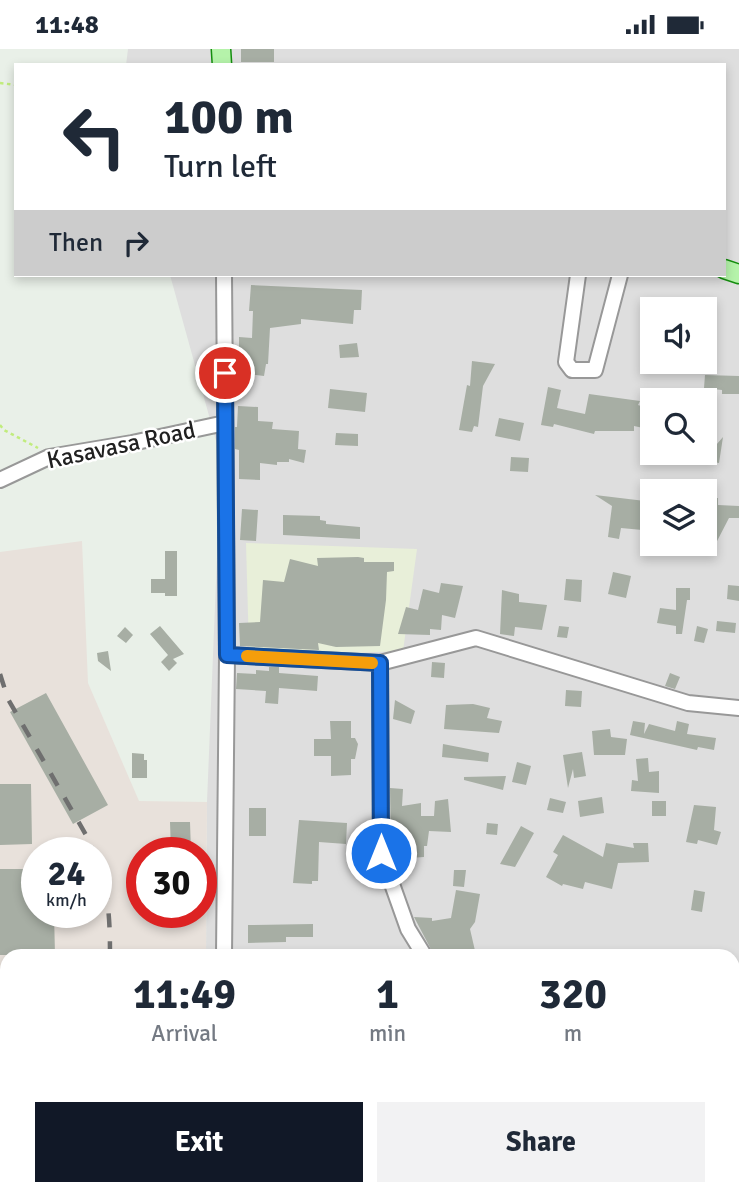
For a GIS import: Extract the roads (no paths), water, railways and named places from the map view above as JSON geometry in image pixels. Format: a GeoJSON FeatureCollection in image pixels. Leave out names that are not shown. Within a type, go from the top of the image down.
{"type":"FeatureCollection","features":[{"type":"Feature","properties":{"kind":"street","name":"Kasavasa Road"},"geometry":{"type":"LineString","coordinates":[[0,480],[49,457],[225,423],[225,277]]}},
{"type":"Feature","properties":{"kind":"street"},"geometry":{"type":"LineString","coordinates":[[578,277],[566,362],[572,370],[594,370],[619,277]]}},
{"type":"Feature","properties":{"kind":"street"},"geometry":{"type":"LineString","coordinates":[[224,949],[227,655],[225,423]]}},
{"type":"Feature","properties":{"kind":"street"},"geometry":{"type":"LineString","coordinates":[[227,655],[380,663],[476,638],[688,703],[739,708]]}},
{"type":"Feature","properties":{"kind":"street"},"geometry":{"type":"LineString","coordinates":[[380,663],[381,853],[408,929],[420,949]]}},
{"type":"Feature","properties":{"kind":"railway"},"geometry":{"type":"LineString","coordinates":[[0,674],[8,699],[87,837]]}},
{"type":"Feature","properties":{"kind":"railway"},"geometry":{"type":"LineString","coordinates":[[109,928],[110,949]]}}]}
